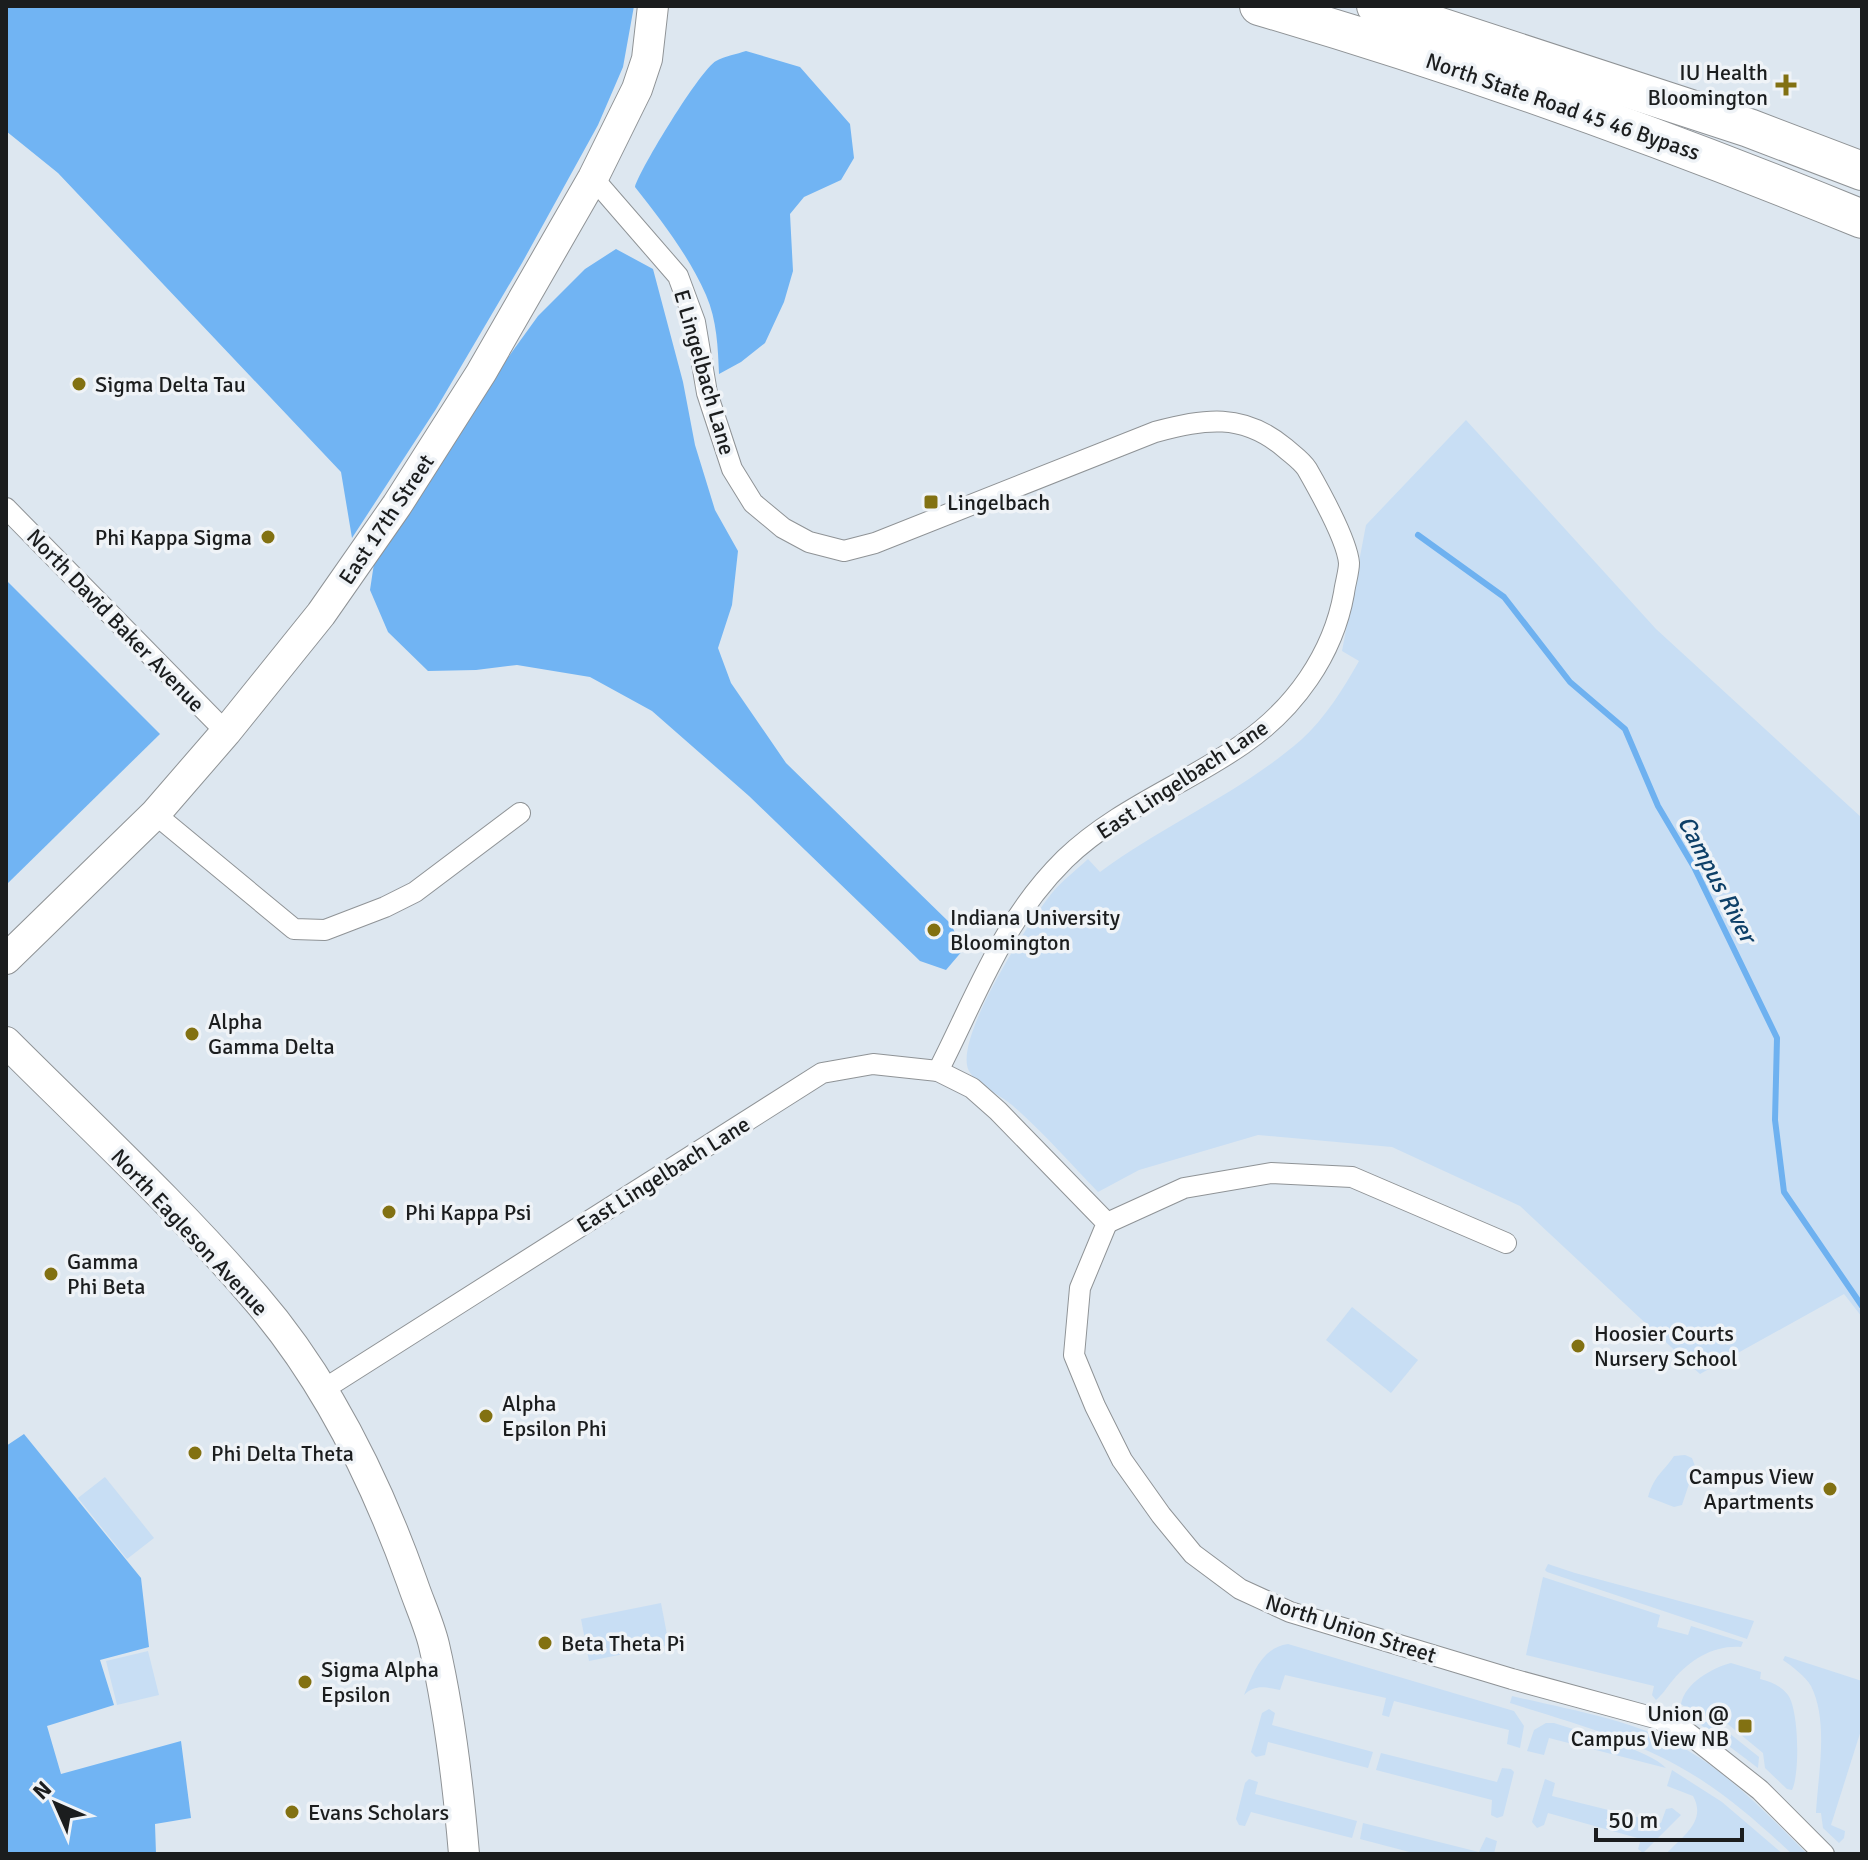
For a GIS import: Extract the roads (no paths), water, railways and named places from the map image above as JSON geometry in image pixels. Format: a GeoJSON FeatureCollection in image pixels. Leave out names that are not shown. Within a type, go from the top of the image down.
{"type":"FeatureCollection","features":[{"type":"Feature","properties":{"kind":"highway","name":"North State Road 45 46 Bypass"},"geometry":{"type":"LineString","coordinates":[[1259,6],[1544,96],[1689,149],[1862,219]]}},
{"type":"Feature","properties":{"kind":"highway"},"geometry":{"type":"LineString","coordinates":[[1376,6],[1760,132],[1862,171]]}},
{"type":"Feature","properties":{"kind":"main road","name":"East 17th Street"},"geometry":{"type":"LineString","coordinates":[[6,959],[155,814],[226,732],[321,614],[397,505],[481,373],[593,178],[637,89],[647,59],[653,6]]}},
{"type":"Feature","properties":{"kind":"main road","name":"North Eagleson Avenue"},"geometry":{"type":"LineString","coordinates":[[6,1042],[239,1279],[303,1359],[354,1446],[383,1508],[433,1641],[455,1757],[464,1854]]}},
{"type":"Feature","properties":{"kind":"street","name":"E Lingelbach Lane"},"geometry":{"type":"LineString","coordinates":[[593,178],[678,276],[695,322],[707,393],[732,469],[753,503],[783,528],[809,542],[844,551],[875,543]]}},
{"type":"Feature","properties":{"kind":"street","name":"East Lingelbach Lane"},"geometry":{"type":"LineString","coordinates":[[321,1391],[822,1073],[873,1064],[938,1071],[995,952],[1024,904],[1066,858],[1116,818],[1242,745],[1281,715],[1326,653],[1341,611],[1349,562],[1329,508],[1304,464],[1277,442],[1240,422],[1200,421],[1155,432],[875,543]]}},
{"type":"Feature","properties":{"kind":"street","name":"North David Baker Avenue"},"geometry":{"type":"LineString","coordinates":[[6,508],[226,732]]}},
{"type":"Feature","properties":{"kind":"street"},"geometry":{"type":"LineString","coordinates":[[155,814],[294,929],[325,930],[415,892],[520,813]]}},
{"type":"Feature","properties":{"kind":"street"},"geometry":{"type":"LineString","coordinates":[[938,1071],[972,1088],[990,1103],[1107,1223],[1184,1188],[1271,1173],[1352,1177],[1506,1243]]}},
{"type":"Feature","properties":{"kind":"street","name":"North Union Street"},"geometry":{"type":"LineString","coordinates":[[1107,1223],[1080,1288],[1074,1355],[1122,1460],[1193,1554],[1240,1589],[1290,1612],[1512,1679],[1655,1718],[1684,1730],[1760,1790],[1824,1854]]}},
{"type":"Feature","properties":{"kind":"waterway","name":"Campus River"},"geometry":{"type":"LineString","coordinates":[[1418,535],[1504,597],[1570,682],[1625,729],[1658,806],[1694,867],[1777,1038],[1775,1120],[1784,1192],[1862,1306]]}},
{"type":"Feature","properties":{"kind":"place","name":"IU Health Bloomington"},"geometry":{"type":"Point","coordinates":[1786,85]}},
{"type":"Feature","properties":{"kind":"place","name":"Sigma Delta Tau"},"geometry":{"type":"Point","coordinates":[79,384]}},
{"type":"Feature","properties":{"kind":"place","name":"Lingelbach"},"geometry":{"type":"Point","coordinates":[931,502]}},
{"type":"Feature","properties":{"kind":"place","name":"Phi Kappa Sigma"},"geometry":{"type":"Point","coordinates":[268,537]}},
{"type":"Feature","properties":{"kind":"place","name":"Indiana University Bloomington"},"geometry":{"type":"Point","coordinates":[934,930]}},
{"type":"Feature","properties":{"kind":"place","name":"Alpha Gamma Delta"},"geometry":{"type":"Point","coordinates":[192,1034]}},
{"type":"Feature","properties":{"kind":"place","name":"Phi Kappa Psi"},"geometry":{"type":"Point","coordinates":[389,1212]}},
{"type":"Feature","properties":{"kind":"place","name":"Gamma Phi Beta"},"geometry":{"type":"Point","coordinates":[51,1274]}},
{"type":"Feature","properties":{"kind":"place","name":"Hoosier Courts Nursery School"},"geometry":{"type":"Point","coordinates":[1578,1346]}},
{"type":"Feature","properties":{"kind":"place","name":"Alpha Epsilon Phi"},"geometry":{"type":"Point","coordinates":[486,1416]}},
{"type":"Feature","properties":{"kind":"place","name":"Phi Delta Theta"},"geometry":{"type":"Point","coordinates":[195,1453]}},
{"type":"Feature","properties":{"kind":"place","name":"Campus View Apartments"},"geometry":{"type":"Point","coordinates":[1830,1489]}},
{"type":"Feature","properties":{"kind":"place","name":"Beta Theta Pi"},"geometry":{"type":"Point","coordinates":[545,1643]}},
{"type":"Feature","properties":{"kind":"place","name":"Sigma Alpha Epsilon"},"geometry":{"type":"Point","coordinates":[305,1682]}},
{"type":"Feature","properties":{"kind":"place","name":"Union @ Campus View NB"},"geometry":{"type":"Point","coordinates":[1745,1726]}},
{"type":"Feature","properties":{"kind":"place","name":"Evans Scholars"},"geometry":{"type":"Point","coordinates":[292,1812]}}]}
